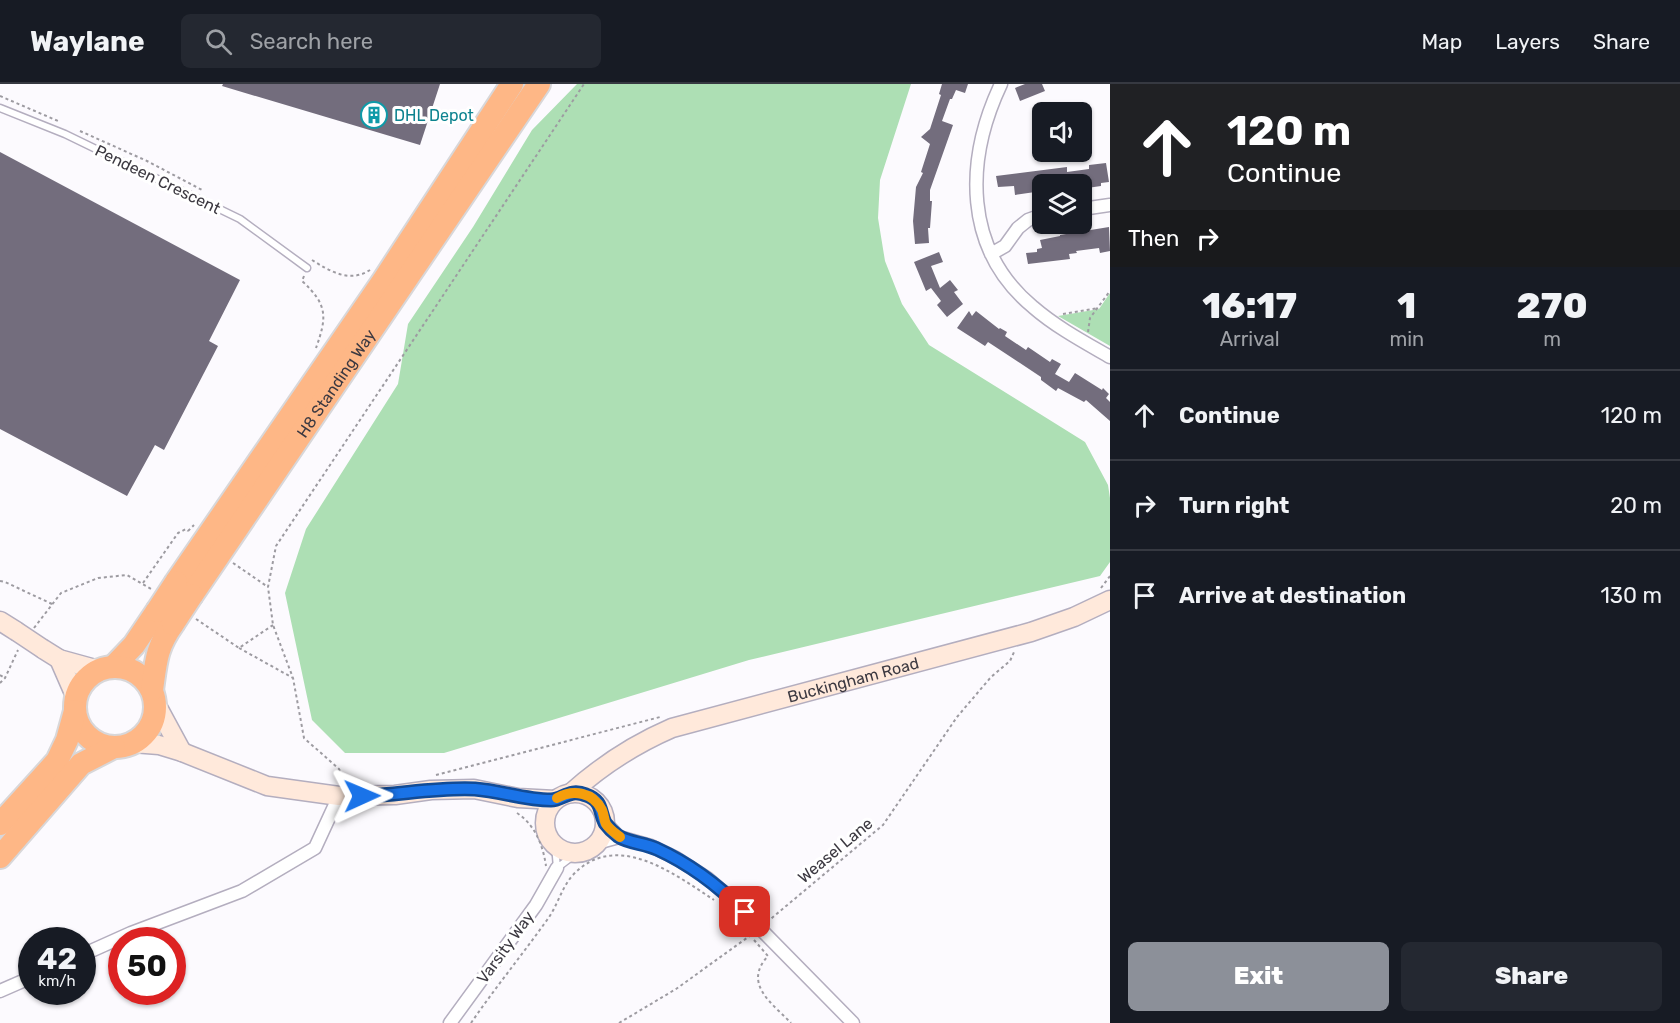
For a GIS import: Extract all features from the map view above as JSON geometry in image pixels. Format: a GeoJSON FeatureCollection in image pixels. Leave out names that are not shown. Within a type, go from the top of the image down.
{"type":"FeatureCollection","features":[{"type":"Feature","properties":{"kind":"highway","name":"H8 Standing Way"},"geometry":{"type":"LineString","coordinates":[[106,668],[165,617],[184,588],[203,536],[382,281],[512,84]]}},
{"type":"Feature","properties":{"kind":"highway","name":"H8 Standing Way"},"geometry":{"type":"LineString","coordinates":[[203,536],[539,84]]}},
{"type":"Feature","properties":{"kind":"highway","name":"H8 Standing Way"},"geometry":{"type":"LineString","coordinates":[[154,697],[156,657],[165,617]]}},
{"type":"Feature","properties":{"kind":"highway"},"geometry":{"type":"LineString","coordinates":[[0,824],[57,761],[68,740],[81,686],[89,677],[106,668],[125,668],[136,672],[145,680],[154,697],[155,716],[143,736],[81,764],[0,857]]}},
{"type":"Feature","properties":{"kind":"highway"},"geometry":{"type":"LineString","coordinates":[[76,704],[78,722],[92,740],[102,745],[123,745]]}},
{"type":"Feature","properties":{"kind":"main road","name":"Buckingham Road"},"geometry":{"type":"LineString","coordinates":[[563,797],[600,769],[639,744],[672,728],[1031,632],[1074,617],[1110,600]]}},
{"type":"Feature","properties":{"kind":"main road"},"geometry":{"type":"LineString","coordinates":[[0,621],[17,639],[43,649],[59,659],[106,668]]}},
{"type":"Feature","properties":{"kind":"main road"},"geometry":{"type":"LineString","coordinates":[[59,659],[76,704]]}},
{"type":"Feature","properties":{"kind":"main road"},"geometry":{"type":"LineString","coordinates":[[154,697],[182,752]]}},
{"type":"Feature","properties":{"kind":"main road"},"geometry":{"type":"LineString","coordinates":[[123,745],[159,745],[267,786],[339,796],[395,795],[460,789],[491,791],[514,803],[545,826]]}},
{"type":"Feature","properties":{"kind":"main road"},"geometry":{"type":"LineString","coordinates":[[597,803],[600,769]]}},
{"type":"Feature","properties":{"kind":"main road"},"geometry":{"type":"LineString","coordinates":[[514,803],[563,797],[585,795],[597,803],[605,822],[603,834],[597,843],[585,851],[564,851],[548,837],[545,826],[548,809],[563,797]]}},
{"type":"Feature","properties":{"kind":"street"},"geometry":{"type":"LineString","coordinates":[[1001,84],[981,137],[975,176],[979,216],[991,254],[1011,286],[1032,307],[1110,357]]}},
{"type":"Feature","properties":{"kind":"street"},"geometry":{"type":"LineString","coordinates":[[1092,208],[1110,205]]}},
{"type":"Feature","properties":{"kind":"street"},"geometry":{"type":"LineString","coordinates":[[991,254],[1005,246],[1018,228],[1032,219]]}},
{"type":"Feature","properties":{"kind":"street"},"geometry":{"type":"LineString","coordinates":[[96,949],[242,891],[315,848],[339,796]]}},
{"type":"Feature","properties":{"kind":"street"},"geometry":{"type":"LineString","coordinates":[[605,822],[619,837]]}},
{"type":"Feature","properties":{"kind":"street"},"geometry":{"type":"LineString","coordinates":[[597,843],[619,837],[651,846],[676,858],[714,885],[755,932],[853,1023]]}},
{"type":"Feature","properties":{"kind":"street","name":"Varsity Way"},"geometry":{"type":"LineString","coordinates":[[450,1023],[536,905],[554,873]]}},
{"type":"Feature","properties":{"kind":"street"},"geometry":{"type":"LineString","coordinates":[[0,991],[18,983]]}},
{"type":"Feature","properties":{"kind":"lane","name":"Pendeen Crescent"},"geometry":{"type":"LineString","coordinates":[[0,108],[65,134],[240,219],[307,268]]}},
{"type":"Feature","properties":{"kind":"lane"},"geometry":{"type":"LineString","coordinates":[[554,873],[555,845]]}},
{"type":"Feature","properties":{"kind":"lane"},"geometry":{"type":"LineString","coordinates":[[554,873],[578,852]]}},
{"type":"Feature","properties":{"kind":"path"},"geometry":{"type":"LineString","coordinates":[[355,781],[345,781],[339,769],[304,738],[293,678],[273,625],[268,587],[276,546],[584,84]]}},
{"type":"Feature","properties":{"kind":"path"},"geometry":{"type":"LineString","coordinates":[[0,96],[67,125]]}},
{"type":"Feature","properties":{"kind":"path"},"geometry":{"type":"LineString","coordinates":[[77,129],[147,161],[210,195]]}},
{"type":"Feature","properties":{"kind":"path"},"geometry":{"type":"LineString","coordinates":[[311,260],[331,272],[348,277],[363,275],[377,266]]}},
{"type":"Feature","properties":{"kind":"path"},"geometry":{"type":"LineString","coordinates":[[307,268],[302,281],[316,294],[322,309],[324,324],[313,355]]}},
{"type":"Feature","properties":{"kind":"path"},"geometry":{"type":"LineString","coordinates":[[1088,334],[1090,318],[1110,291]]}},
{"type":"Feature","properties":{"kind":"path"},"geometry":{"type":"LineString","coordinates":[[1056,315],[1098,308]]}},
{"type":"Feature","properties":{"kind":"path"},"geometry":{"type":"LineString","coordinates":[[142,583],[178,533],[186,529],[203,536],[268,587]]}},
{"type":"Feature","properties":{"kind":"path"},"geometry":{"type":"LineString","coordinates":[[1092,592],[1102,587],[1110,576]]}},
{"type":"Feature","properties":{"kind":"path"},"geometry":{"type":"LineString","coordinates":[[0,581],[52,604]]}},
{"type":"Feature","properties":{"kind":"path"},"geometry":{"type":"LineString","coordinates":[[0,683],[5,678],[17,639]]}},
{"type":"Feature","properties":{"kind":"path","name":"Weasel Lane"},"geometry":{"type":"LineString","coordinates":[[618,1023],[676,989],[755,932],[883,825],[957,717],[992,677],[1010,661],[1018,644]]}},
{"type":"Feature","properties":{"kind":"path"},"geometry":{"type":"LineString","coordinates":[[239,648],[293,678]]}},
{"type":"Feature","properties":{"kind":"path"},"geometry":{"type":"LineString","coordinates":[[0,675],[5,678]]}},
{"type":"Feature","properties":{"kind":"path"},"geometry":{"type":"LineString","coordinates":[[435,775],[670,714]]}},
{"type":"Feature","properties":{"kind":"path"},"geometry":{"type":"LineString","coordinates":[[514,803],[519,814],[540,840],[544,851],[546,876],[554,873],[566,886]]}},
{"type":"Feature","properties":{"kind":"path"},"geometry":{"type":"LineString","coordinates":[[471,1023],[549,917],[566,886],[579,870],[592,860],[602,856],[625,855],[658,866],[715,901]]}},
{"type":"Feature","properties":{"kind":"path"},"geometry":{"type":"LineString","coordinates":[[746,930],[755,932],[768,956],[761,967],[760,990],[791,1023]]}},
{"type":"Feature","properties":{"kind":"green space"},"geometry":{"type":"Polygon","coordinates":[[[577,84],[911,84],[880,180],[878,218],[885,261],[902,304],[929,345],[1085,442],[1108,485],[1110,498],[1110,562],[1100,576],[749,660],[444,753],[345,753],[312,720],[285,593],[306,529],[398,384],[408,324],[473,227],[532,130],[577,84]]]}},
{"type":"Feature","properties":{"kind":"green space"},"geometry":{"type":"Polygon","coordinates":[[[1110,293],[1110,346],[1058,316],[1099,309],[1110,293]]]}},
{"type":"Feature","properties":{"kind":"building","name":"DHL Depot"},"geometry":{"type":"Polygon","coordinates":[[[223,84],[440,84],[420,145],[222,86],[223,84]]]}},
{"type":"Feature","properties":{"kind":"building"},"geometry":{"type":"Polygon","coordinates":[[[942,84],[968,84],[965,93],[956,90],[942,121],[953,125],[930,190],[930,201],[932,201],[930,228],[928,228],[929,243],[915,244],[913,221],[916,187],[923,173],[921,172],[930,144],[921,137],[930,129],[941,95],[939,94],[942,84]]]}},
{"type":"Feature","properties":{"kind":"building"},"geometry":{"type":"Polygon","coordinates":[[[1025,84],[1042,84],[1045,91],[1020,101],[1015,88],[1025,84]]]}},
{"type":"Feature","properties":{"kind":"building"},"geometry":{"type":"Polygon","coordinates":[[[0,152],[240,280],[209,341],[218,346],[164,450],[155,445],[127,496],[0,429],[0,152]]]}},
{"type":"Feature","properties":{"kind":"building"},"geometry":{"type":"Polygon","coordinates":[[[1106,163],[1109,182],[1092,187],[1092,174],[1032,174],[1032,192],[1015,195],[1014,186],[998,187],[996,176],[1067,167],[1067,172],[1089,169],[1089,165],[1106,163]]]}},
{"type":"Feature","properties":{"kind":"building"},"geometry":{"type":"Polygon","coordinates":[[[1109,227],[1110,251],[1100,253],[1099,248],[1076,251],[1077,253],[1069,254],[1070,259],[1028,264],[1026,253],[1037,252],[1037,249],[1042,248],[1040,240],[1066,234],[1092,234],[1092,230],[1109,227]]]}},
{"type":"Feature","properties":{"kind":"building"},"geometry":{"type":"Polygon","coordinates":[[[939,252],[943,262],[931,266],[940,288],[950,280],[958,290],[954,292],[963,304],[947,317],[937,305],[941,301],[931,288],[926,291],[914,262],[939,252]]]}},
{"type":"Feature","properties":{"kind":"building"},"geometry":{"type":"Polygon","coordinates":[[[969,311],[972,316],[976,311],[999,329],[1007,332],[1005,336],[1026,350],[1028,347],[1050,362],[1052,359],[1061,364],[1055,374],[1069,382],[1075,373],[1102,390],[1103,388],[1109,394],[1106,398],[1110,402],[1110,421],[1086,400],[1084,402],[1058,388],[1056,391],[1041,380],[1041,377],[988,342],[985,346],[957,328],[969,311]]]}},
{"type":"Feature","properties":{"kind":"slow traffic"},"geometry":{"type":"LineString","coordinates":[[557,798],[571,793],[592,798],[601,809],[605,822],[620,837]]}},
{"type":"Feature","properties":{"kind":"place","name":"DHL Depot"},"geometry":{"type":"Point","coordinates":[374,115]}},
{"type":"Feature","properties":{"kind":"route"},"geometry":{"type":"LineString","coordinates":[[362,796],[460,789],[491,791],[518,798],[555,800],[571,793],[585,795],[597,803],[605,822],[619,837],[651,846],[676,858],[707,878],[745,912]]}}]}
